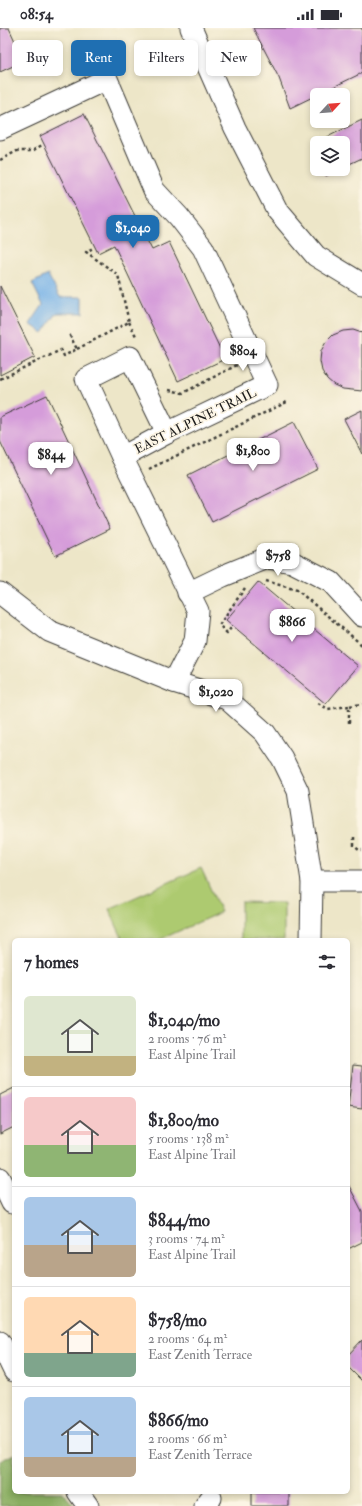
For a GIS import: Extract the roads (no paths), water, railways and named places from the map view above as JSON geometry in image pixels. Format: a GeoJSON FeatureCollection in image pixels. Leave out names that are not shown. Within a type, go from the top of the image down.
{"type":"FeatureCollection","features":[{"type":"Feature","properties":{"kind":"street"},"geometry":{"type":"LineString","coordinates":[[191,28],[235,128],[277,210],[316,256],[362,284]]}},
{"type":"Feature","properties":{"kind":"street","name":"EAST ALPINE TRAIL"},"geometry":{"type":"LineString","coordinates":[[0,129],[107,79],[154,190],[179,217],[203,248],[267,385],[167,433],[122,457],[198,611],[195,641],[174,682]]}},
{"type":"Feature","properties":{"kind":"street"},"geometry":{"type":"LineString","coordinates":[[122,457],[86,379],[130,357],[167,433]]}},
{"type":"Feature","properties":{"kind":"street"},"geometry":{"type":"LineString","coordinates":[[188,593],[223,576],[267,558],[292,562],[331,582],[362,616]]}},
{"type":"Feature","properties":{"kind":"street"},"geometry":{"type":"LineString","coordinates":[[0,592],[49,632],[174,682],[227,700],[265,733],[282,758],[298,791],[312,881],[311,938]]}},
{"type":"Feature","properties":{"kind":"street"},"geometry":{"type":"LineString","coordinates":[[312,881],[362,881]]}},
{"type":"Feature","properties":{"kind":"street"},"geometry":{"type":"LineString","coordinates":[[12,1171],[0,1178],[12,1201]]}},
{"type":"Feature","properties":{"kind":"street"},"geometry":{"type":"LineString","coordinates":[[0,1342],[12,1368]]}},
{"type":"Feature","properties":{"kind":"street"},"geometry":{"type":"LineString","coordinates":[[79,1494],[88,1506]]}},
{"type":"Feature","properties":{"kind":"water"},"geometry":{"type":"Polygon","coordinates":[[[48,275],[60,297],[83,297],[83,313],[57,313],[43,333],[30,324],[43,305],[32,283],[48,275]]]}}]}
